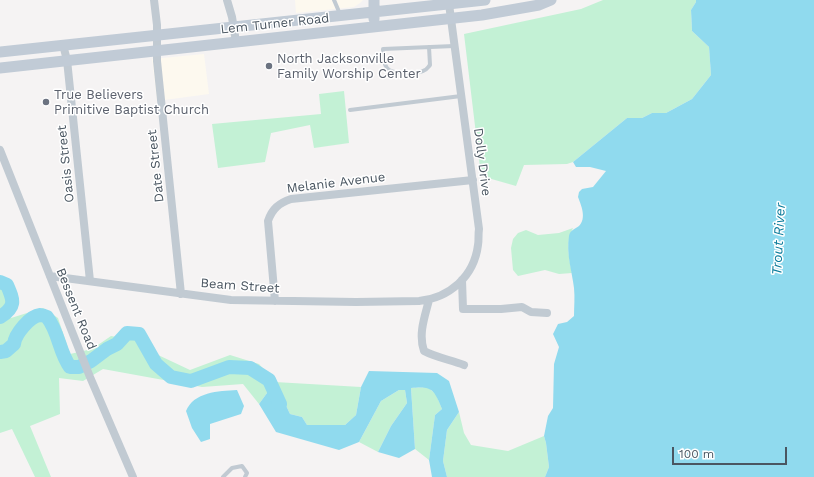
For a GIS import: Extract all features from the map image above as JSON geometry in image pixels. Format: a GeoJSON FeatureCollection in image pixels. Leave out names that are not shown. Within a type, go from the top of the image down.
{"type":"FeatureCollection","features":[{"type":"Feature","properties":{"kind":"main road"},"geometry":{"type":"LineString","coordinates":[[374,0],[374,28]]}},
{"type":"Feature","properties":{"kind":"main road","name":"Lem Turner Road"},"geometry":{"type":"LineString","coordinates":[[0,52],[485,0]]}},
{"type":"Feature","properties":{"kind":"main road","name":"Lem Turner Road"},"geometry":{"type":"LineString","coordinates":[[0,68],[451,19],[510,11],[539,5],[552,0]]}},
{"type":"Feature","properties":{"kind":"street","name":"Date Street"},"geometry":{"type":"LineString","coordinates":[[154,0],[157,35],[157,61],[181,294]]}},
{"type":"Feature","properties":{"kind":"street"},"geometry":{"type":"LineString","coordinates":[[227,0],[236,42]]}},
{"type":"Feature","properties":{"kind":"street","name":"Dolly Drive"},"geometry":{"type":"LineString","coordinates":[[429,300],[449,292],[462,280],[469,272],[478,246],[478,229],[473,180],[449,4]]}},
{"type":"Feature","properties":{"kind":"street","name":"Oasis Street"},"geometry":{"type":"LineString","coordinates":[[63,45],[66,60],[90,281]]}},
{"type":"Feature","properties":{"kind":"street","name":"Bessent Road"},"geometry":{"type":"LineString","coordinates":[[0,150],[90,377],[133,477]]}},
{"type":"Feature","properties":{"kind":"street","name":"Melanie Avenue"},"geometry":{"type":"LineString","coordinates":[[275,301],[268,221],[270,213],[283,202],[291,199],[473,180]]}},
{"type":"Feature","properties":{"kind":"street","name":"Beam Street"},"geometry":{"type":"LineString","coordinates":[[50,276],[231,300],[364,302],[429,300]]}},
{"type":"Feature","properties":{"kind":"street"},"geometry":{"type":"LineString","coordinates":[[462,280],[464,309],[500,309],[522,307],[531,312],[547,313]]}},
{"type":"Feature","properties":{"kind":"street"},"geometry":{"type":"LineString","coordinates":[[429,300],[422,329],[421,343],[424,351],[430,355],[447,358],[464,364]]}},
{"type":"Feature","properties":{"kind":"lane"},"geometry":{"type":"LineString","coordinates":[[334,0],[341,15]]}},
{"type":"Feature","properties":{"kind":"lane"},"geometry":{"type":"LineString","coordinates":[[429,47],[430,65],[422,72],[391,72],[387,68],[384,60],[383,49],[429,47],[455,46]]}},
{"type":"Feature","properties":{"kind":"lane"},"geometry":{"type":"LineString","coordinates":[[350,110],[461,96]]}},
{"type":"Feature","properties":{"kind":"lane"},"geometry":{"type":"LineString","coordinates":[[224,477],[232,468],[242,466],[247,473],[245,477]]}},
{"type":"Feature","properties":{"kind":"shaded area"},"geometry":{"type":"Polygon","coordinates":[[[295,0],[363,0],[354,7],[296,13],[295,0]]]}},
{"type":"Feature","properties":{"kind":"shaded area"},"geometry":{"type":"Polygon","coordinates":[[[204,54],[209,94],[157,101],[152,59],[204,54]]]}},
{"type":"Feature","properties":{"kind":"green space"},"geometry":{"type":"Polygon","coordinates":[[[603,0],[696,0],[691,10],[692,31],[709,47],[711,75],[692,99],[666,113],[652,113],[642,118],[627,118],[573,162],[567,164],[524,165],[516,186],[481,176],[464,34],[581,9],[603,0]]]}},
{"type":"Feature","properties":{"kind":"green space"},"geometry":{"type":"Polygon","coordinates":[[[344,91],[349,143],[314,148],[310,125],[271,133],[265,162],[218,168],[212,124],[321,114],[319,94],[344,91]]]}},
{"type":"Feature","properties":{"kind":"green space"},"geometry":{"type":"Polygon","coordinates":[[[573,228],[568,244],[572,273],[559,274],[545,270],[518,276],[513,270],[511,248],[513,239],[518,233],[526,230],[538,235],[559,233],[573,228]]]}},
{"type":"Feature","properties":{"kind":"green space"},"geometry":{"type":"Polygon","coordinates":[[[0,275],[7,279],[17,297],[11,318],[43,308],[58,318],[70,354],[92,349],[111,336],[117,337],[132,327],[144,331],[156,354],[190,370],[230,355],[259,364],[275,382],[259,404],[243,384],[202,387],[103,369],[83,381],[59,378],[60,414],[30,426],[51,477],[35,477],[12,429],[0,433],[0,275]]]}},
{"type":"Feature","properties":{"kind":"green space"},"geometry":{"type":"Polygon","coordinates":[[[275,382],[361,387],[356,415],[345,425],[307,425],[302,417],[290,414],[275,382]]]}},
{"type":"Feature","properties":{"kind":"green space"},"geometry":{"type":"Polygon","coordinates":[[[427,387],[436,394],[442,409],[435,415],[429,460],[415,449],[411,388],[427,387]]]}},
{"type":"Feature","properties":{"kind":"green space"},"geometry":{"type":"Polygon","coordinates":[[[399,390],[405,390],[407,403],[391,426],[378,452],[359,442],[381,401],[399,390]]]}},
{"type":"Feature","properties":{"kind":"green space"},"geometry":{"type":"Polygon","coordinates":[[[459,412],[464,433],[471,445],[508,451],[544,436],[549,467],[545,477],[447,477],[443,461],[447,430],[459,412]]]}},
{"type":"Feature","properties":{"kind":"water","name":"Trout River"},"geometry":{"type":"Polygon","coordinates":[[[696,0],[814,0],[814,477],[545,477],[549,467],[544,436],[548,416],[553,408],[554,364],[559,347],[553,334],[558,324],[567,322],[574,316],[574,291],[569,256],[569,236],[572,231],[579,226],[583,219],[583,212],[578,197],[579,192],[582,189],[593,187],[606,171],[590,167],[576,167],[573,162],[627,118],[642,118],[652,113],[666,113],[692,99],[711,75],[709,47],[692,31],[691,10],[696,0]]]}},
{"type":"Feature","properties":{"kind":"water"},"geometry":{"type":"Polygon","coordinates":[[[369,371],[437,373],[449,381],[459,412],[447,430],[443,461],[447,477],[432,477],[429,460],[435,415],[442,409],[437,397],[428,388],[411,388],[415,449],[399,458],[378,452],[391,426],[407,403],[405,390],[399,390],[381,401],[359,442],[339,450],[276,432],[259,404],[275,382],[290,414],[302,417],[307,425],[345,425],[356,415],[361,387],[369,371]]]}},
{"type":"Feature","properties":{"kind":"water"},"geometry":{"type":"Polygon","coordinates":[[[237,390],[244,406],[241,414],[210,424],[210,439],[201,442],[192,428],[186,411],[190,405],[201,396],[207,394],[237,390]]]}},
{"type":"Feature","properties":{"kind":"waterway"},"geometry":{"type":"LineString","coordinates":[[0,282],[7,285],[12,300],[9,310],[0,317]]}},
{"type":"Feature","properties":{"kind":"waterway"},"geometry":{"type":"LineString","coordinates":[[0,352],[6,351],[14,344],[17,335],[28,322],[36,316],[42,315],[47,317],[51,323],[57,335],[63,355],[70,367],[79,367],[91,361],[107,349],[117,344],[127,333],[139,334],[156,364],[171,377],[191,381],[229,367],[250,368],[269,380],[280,404]]}},
{"type":"Feature","properties":{"kind":"place","name":"North Jacksonville Family Worship Center"},"geometry":{"type":"Point","coordinates":[269,66]}},
{"type":"Feature","properties":{"kind":"place","name":"True Believers Primitive Baptist Church"},"geometry":{"type":"Point","coordinates":[46,102]}}]}
